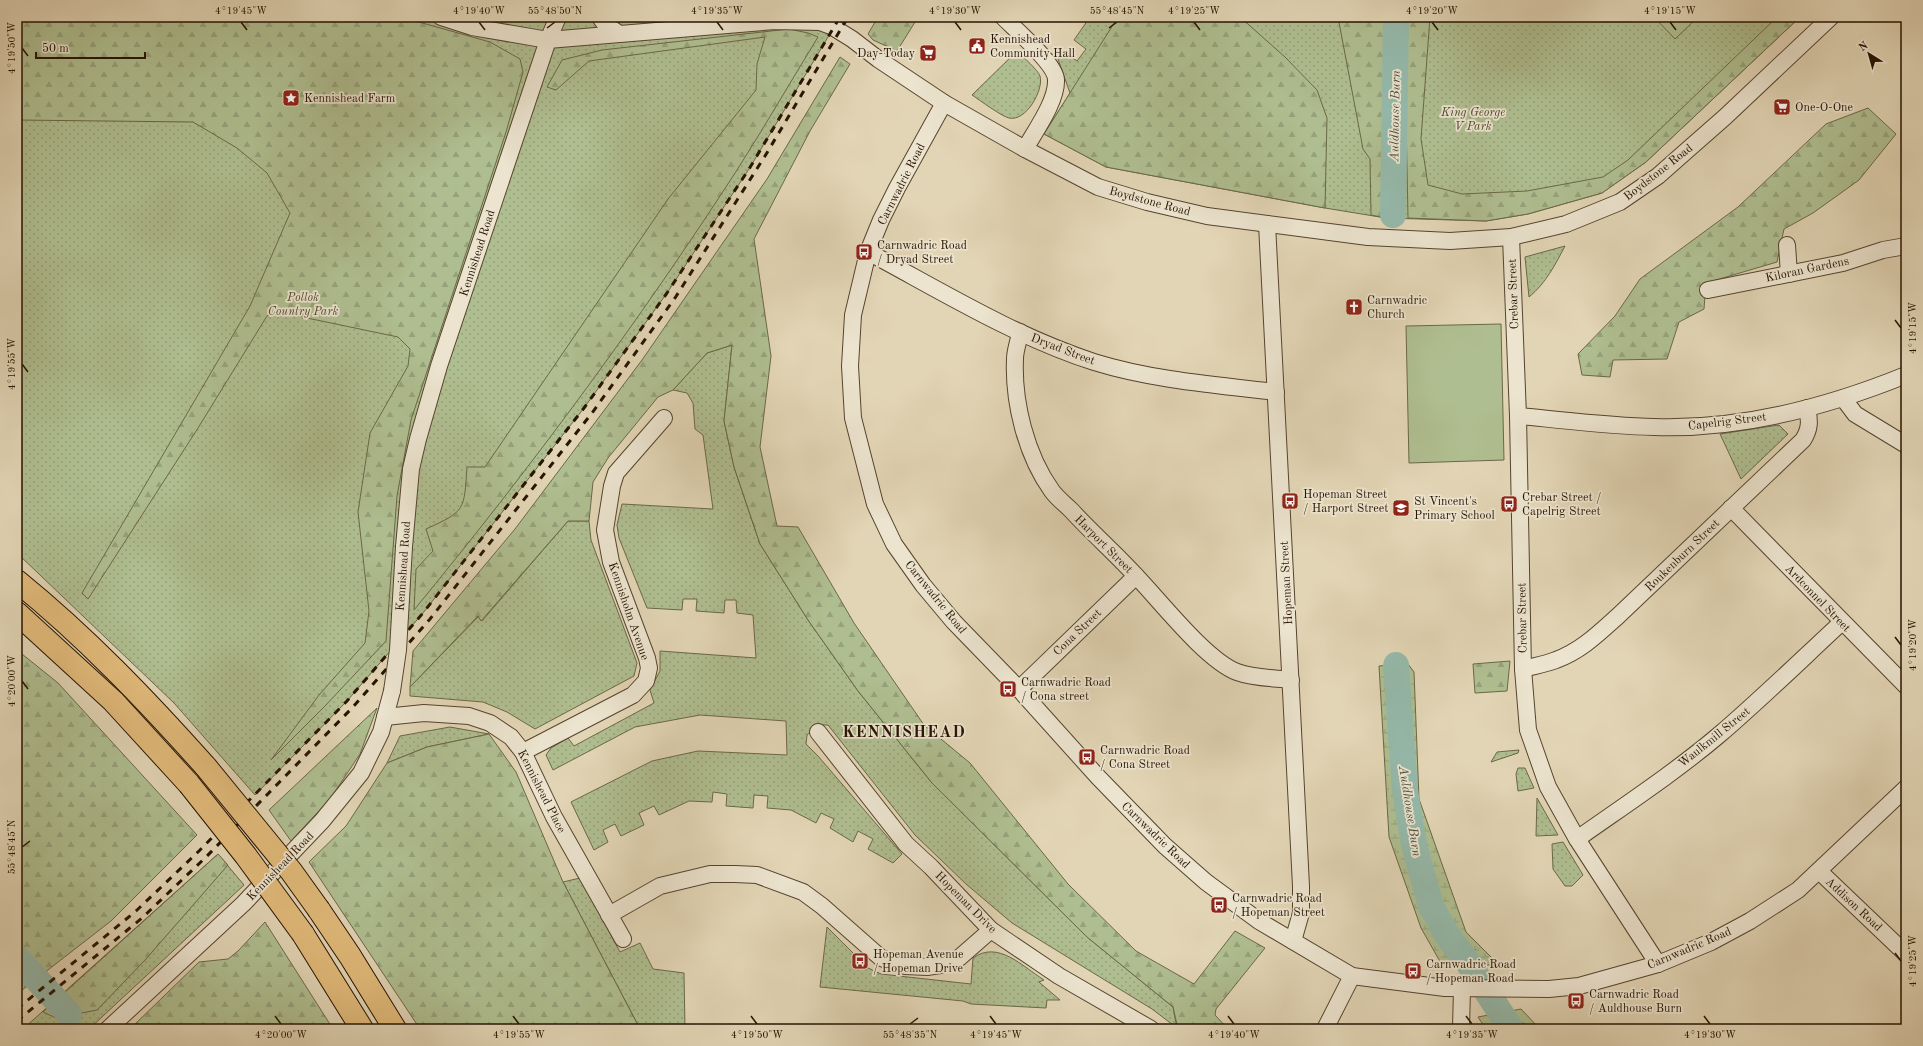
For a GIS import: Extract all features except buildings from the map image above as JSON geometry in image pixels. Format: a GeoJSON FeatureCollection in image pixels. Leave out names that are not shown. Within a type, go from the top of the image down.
{"type":"FeatureCollection","features":[{"type":"Feature","properties":{"kind":"highway"},"geometry":{"type":"LineString","coordinates":[[17,581],[54,611],[104,658],[146,700],[206,767],[291,871],[350,956],[395,1029]]}},
{"type":"Feature","properties":{"kind":"highway"},"geometry":{"type":"LineString","coordinates":[[17,613],[113,701],[189,784],[246,856],[303,934],[362,1029]]}},
{"type":"Feature","properties":{"kind":"street","name":"Boydstone Road"},"geometry":{"type":"LineString","coordinates":[[441,17],[472,27],[548,40],[775,21],[820,22],[831,26],[944,103],[1025,149],[1098,187],[1133,198],[1207,216],[1368,237],[1450,241],[1511,237],[1566,224],[1620,202],[1658,176],[1725,118],[1831,17]]}},
{"type":"Feature","properties":{"kind":"street","name":"Kennishead Road"},"geometry":{"type":"LineString","coordinates":[[108,1029],[243,904],[322,821],[360,773],[381,732],[392,691],[398,650],[404,547],[411,469],[418,439],[439,366],[548,40],[558,17]]}},
{"type":"Feature","properties":{"kind":"street"},"geometry":{"type":"LineString","coordinates":[[600,17],[605,24],[618,33]]}},
{"type":"Feature","properties":{"kind":"street"},"geometry":{"type":"LineString","coordinates":[[1003,17],[1048,63],[1056,79],[1053,98],[1025,149]]}},
{"type":"Feature","properties":{"kind":"street","name":"Carnwadric Road"},"geometry":{"type":"LineString","coordinates":[[944,103],[897,188],[868,252],[853,314],[850,366],[853,418],[875,504],[894,544],[923,585],[954,622],[1019,689],[1098,777],[1165,846],[1206,882],[1259,921],[1352,976],[1445,988],[1549,989],[1579,986],[1658,964],[1711,942],[1750,921],[1798,890],[1906,788]]}},
{"type":"Feature","properties":{"kind":"street","name":"Hopeman Street"},"geometry":{"type":"LineString","coordinates":[[1267,224],[1302,899],[1301,914],[1293,941]]}},
{"type":"Feature","properties":{"kind":"street","name":"Crebar Street"},"geometry":{"type":"LineString","coordinates":[[1511,237],[1518,416],[1522,669],[1528,730],[1534,751],[1548,787],[1577,839],[1658,964]]}},
{"type":"Feature","properties":{"kind":"street"},"geometry":{"type":"LineString","coordinates":[[1786,245],[1789,274]]}},
{"type":"Feature","properties":{"kind":"street","name":"Kiloran Gardens"},"geometry":{"type":"LineString","coordinates":[[1708,290],[1843,263],[1883,250],[1906,246]]}},
{"type":"Feature","properties":{"kind":"street","name":"Dryad Street"},"geometry":{"type":"LineString","coordinates":[[868,252],[1020,332],[1093,361],[1118,369],[1170,379],[1276,392]]}},
{"type":"Feature","properties":{"kind":"street","name":"Harport Street"},"geometry":{"type":"LineString","coordinates":[[1020,332],[1015,357],[1017,396],[1025,433],[1037,462],[1052,491],[1136,576],[1198,642],[1221,663],[1237,672],[1291,680]]}},
{"type":"Feature","properties":{"kind":"street","name":"Capelrig Street"},"geometry":{"type":"LineString","coordinates":[[1518,416],[1655,427],[1714,425],[1807,408],[1843,398],[1906,375]]}},
{"type":"Feature","properties":{"kind":"street"},"geometry":{"type":"LineString","coordinates":[[1843,398],[1855,414],[1906,445]]}},
{"type":"Feature","properties":{"kind":"street","name":"Roukenburn Street"},"geometry":{"type":"LineString","coordinates":[[1522,669],[1555,661],[1573,653],[1592,640],[1803,440],[1808,432],[1810,422],[1807,408]]}},
{"type":"Feature","properties":{"kind":"street","name":"Kennisholm Avenue"},"geometry":{"type":"LineString","coordinates":[[523,752],[633,695],[646,682],[649,668],[646,651],[611,562],[605,530],[612,486],[616,473],[664,418]]}},
{"type":"Feature","properties":{"kind":"street","name":"Ardconnel Street"},"geometry":{"type":"LineString","coordinates":[[1731,508],[1906,686]]}},
{"type":"Feature","properties":{"kind":"street","name":"Cona Street"},"geometry":{"type":"LineString","coordinates":[[1019,689],[1136,576]]}},
{"type":"Feature","properties":{"kind":"street","name":"Waulkmill Street"},"geometry":{"type":"LineString","coordinates":[[1577,839],[1719,736],[1842,622]]}},
{"type":"Feature","properties":{"kind":"street","name":"Kennishead Place"},"geometry":{"type":"LineString","coordinates":[[386,717],[424,713],[469,716],[490,723],[511,737],[523,752],[554,817],[623,939]]}},
{"type":"Feature","properties":{"kind":"street","name":"Hopeman Drive"},"geometry":{"type":"LineString","coordinates":[[818,732],[906,844],[931,867],[991,930],[1059,976],[1151,1029]]}},
{"type":"Feature","properties":{"kind":"street","name":"Addison Road"},"geometry":{"type":"LineString","coordinates":[[1819,871],[1904,947]]}},
{"type":"Feature","properties":{"kind":"street"},"geometry":{"type":"LineString","coordinates":[[609,915],[660,886],[710,874],[735,874],[757,875],[804,892],[881,958],[904,966],[927,967],[940,965],[959,958],[991,930]]}},
{"type":"Feature","properties":{"kind":"street"},"geometry":{"type":"LineString","coordinates":[[1325,1029],[1352,976]]}},
{"type":"Feature","properties":{"kind":"street"},"geometry":{"type":"LineString","coordinates":[[1461,1029],[1462,988]]}},
{"type":"Feature","properties":{"kind":"green space","name":"Pollok Country Park"},"geometry":{"type":"Polygon","coordinates":[[[17,17],[840,17],[749,169],[667,293],[584,408],[423,613],[347,701],[255,795],[174,703],[17,553],[17,17]]]}},
{"type":"Feature","properties":{"kind":"green space"},"geometry":{"type":"Polygon","coordinates":[[[17,17],[401,17],[490,42],[520,59],[523,72],[506,132],[411,420],[397,496],[386,641],[325,706],[271,760],[319,695],[365,643],[369,611],[358,512],[370,433],[408,366],[410,349],[398,337],[276,310],[267,316],[198,428],[88,599],[82,593],[250,306],[290,213],[267,173],[237,148],[193,122],[17,120],[17,17]]]}},
{"type":"Feature","properties":{"kind":"green space"},"geometry":{"type":"Polygon","coordinates":[[[878,17],[904,17],[915,22],[897,51],[873,40],[868,34],[878,17]]]}},
{"type":"Feature","properties":{"kind":"green space","name":"King George V Park"},"geometry":{"type":"Polygon","coordinates":[[[1090,17],[1800,17],[1646,162],[1602,193],[1528,214],[1486,221],[1386,218],[1106,167],[1044,134],[1070,93],[1058,59],[1065,52],[1077,61],[1086,49],[1074,40],[1090,17]]]}},
{"type":"Feature","properties":{"kind":"green space"},"geometry":{"type":"Polygon","coordinates":[[[1118,17],[1240,17],[1285,57],[1317,90],[1327,118],[1325,208],[1106,167],[1044,134],[1118,17]]]}},
{"type":"Feature","properties":{"kind":"green space"},"geometry":{"type":"Polygon","coordinates":[[[1338,17],[1387,17],[1386,218],[1371,215],[1370,159],[1363,149],[1338,17]]]}},
{"type":"Feature","properties":{"kind":"green space"},"geometry":{"type":"Polygon","coordinates":[[[1404,17],[1430,17],[1421,139],[1428,185],[1462,194],[1527,191],[1603,177],[1628,160],[1777,17],[1800,17],[1646,162],[1602,193],[1528,214],[1486,221],[1408,218],[1404,17]]]}},
{"type":"Feature","properties":{"kind":"green space"},"geometry":{"type":"Polygon","coordinates":[[[1654,17],[1698,17],[1675,39],[1654,17]]]}},
{"type":"Feature","properties":{"kind":"green space"},"geometry":{"type":"Polygon","coordinates":[[[789,29],[818,37],[737,170],[661,283],[582,394],[457,557],[414,610],[416,569],[433,551],[426,529],[456,513],[463,501],[467,467],[485,467],[668,199],[756,90],[757,64],[765,37],[589,61],[556,90],[547,87],[562,60],[602,50],[789,29]]]}},
{"type":"Feature","properties":{"kind":"green space"},"geometry":{"type":"Polygon","coordinates":[[[1017,51],[1036,70],[1040,76],[1041,82],[1032,104],[1027,110],[1022,115],[1015,118],[1009,118],[1005,117],[972,95],[1017,51]]]}},
{"type":"Feature","properties":{"kind":"green space"},"geometry":{"type":"Polygon","coordinates":[[[840,57],[850,64],[810,131],[754,239],[771,356],[760,447],[777,526],[798,527],[854,623],[924,725],[970,763],[1068,884],[1136,951],[1194,984],[1235,931],[1265,948],[1216,1009],[1215,1015],[1228,1029],[1178,1029],[1173,1007],[1087,937],[932,783],[858,691],[808,620],[760,544],[734,467],[724,421],[732,345],[707,353],[673,390],[658,397],[608,458],[593,482],[589,521],[568,521],[481,621],[478,616],[410,687],[413,651],[515,529],[642,360],[767,179],[840,57]]]}},
{"type":"Feature","properties":{"kind":"green space"},"geometry":{"type":"Polygon","coordinates":[[[1868,108],[1896,134],[1859,180],[1813,213],[1784,229],[1777,262],[1706,283],[1704,309],[1679,322],[1667,359],[1613,360],[1610,377],[1582,375],[1578,354],[1615,316],[1640,279],[1738,207],[1826,124],[1868,108]]]}},
{"type":"Feature","properties":{"kind":"green space"},"geometry":{"type":"Polygon","coordinates":[[[1565,246],[1545,280],[1529,297],[1525,257],[1565,246]]]}},
{"type":"Feature","properties":{"kind":"green space"},"geometry":{"type":"Polygon","coordinates":[[[1501,324],[1504,460],[1409,463],[1406,326],[1501,324]]]}},
{"type":"Feature","properties":{"kind":"green space"},"geometry":{"type":"Polygon","coordinates":[[[732,345],[724,421],[734,467],[760,544],[808,620],[858,691],[932,783],[1087,937],[1173,1007],[1177,1028],[1152,1009],[1012,923],[966,884],[915,835],[828,725],[818,725],[807,735],[806,744],[902,854],[893,863],[868,849],[873,839],[858,831],[853,842],[830,828],[834,819],[821,813],[816,823],[791,810],[767,808],[768,796],[754,795],[753,808],[726,806],[727,794],[713,792],[712,802],[689,801],[659,815],[654,806],[639,813],[644,825],[621,836],[615,824],[603,830],[608,842],[594,850],[571,802],[652,761],[698,751],[787,755],[786,721],[700,715],[635,727],[553,770],[546,755],[551,748],[568,738],[574,746],[654,703],[650,690],[660,671],[660,651],[756,658],[753,615],[737,613],[736,600],[725,600],[724,613],[696,611],[697,599],[683,599],[682,610],[647,608],[619,538],[617,525],[622,504],[713,509],[703,435],[695,429],[693,403],[687,393],[673,390],[707,353],[732,345]]]}},
{"type":"Feature","properties":{"kind":"green space"},"geometry":{"type":"Polygon","coordinates":[[[1779,425],[1788,434],[1741,479],[1720,434],[1779,425]]]}},
{"type":"Feature","properties":{"kind":"green space"},"geometry":{"type":"Polygon","coordinates":[[[568,521],[589,521],[591,540],[637,663],[634,676],[535,729],[507,712],[483,702],[410,696],[410,687],[479,616],[482,621],[568,521]]]}},
{"type":"Feature","properties":{"kind":"green space"},"geometry":{"type":"Polygon","coordinates":[[[17,650],[58,683],[197,835],[111,921],[17,994],[17,650]]]}},
{"type":"Feature","properties":{"kind":"green space"},"geometry":{"type":"Polygon","coordinates":[[[1510,661],[1507,691],[1475,693],[1473,664],[1510,661]]]}},
{"type":"Feature","properties":{"kind":"green space"},"geometry":{"type":"Polygon","coordinates":[[[1408,664],[1414,672],[1419,799],[1466,932],[1494,960],[1494,965],[1442,965],[1421,928],[1389,837],[1379,666],[1408,664]]]}},
{"type":"Feature","properties":{"kind":"green space"},"geometry":{"type":"Polygon","coordinates":[[[377,708],[360,754],[330,799],[291,841],[269,810],[377,708]]]}},
{"type":"Feature","properties":{"kind":"green space"},"geometry":{"type":"Polygon","coordinates":[[[450,727],[489,734],[427,747],[387,763],[400,736],[450,727]]]}},
{"type":"Feature","properties":{"kind":"green space"},"geometry":{"type":"Polygon","coordinates":[[[489,734],[516,772],[563,882],[640,1029],[420,1029],[309,862],[346,826],[387,763],[427,747],[489,734]]]}},
{"type":"Feature","properties":{"kind":"green space"},"geometry":{"type":"Polygon","coordinates":[[[1519,750],[1518,753],[1491,762],[1497,752],[1519,750]]]}},
{"type":"Feature","properties":{"kind":"green space"},"geometry":{"type":"Polygon","coordinates":[[[1518,768],[1525,768],[1534,788],[1518,791],[1516,774],[1518,768]]]}},
{"type":"Feature","properties":{"kind":"green space"},"geometry":{"type":"Polygon","coordinates":[[[1537,798],[1558,835],[1536,836],[1537,798]]]}},
{"type":"Feature","properties":{"kind":"green space"},"geometry":{"type":"Polygon","coordinates":[[[1563,842],[1583,875],[1572,886],[1565,886],[1553,869],[1552,844],[1563,842]]]}},
{"type":"Feature","properties":{"kind":"green space"},"geometry":{"type":"Polygon","coordinates":[[[218,854],[244,885],[89,1029],[23,1029],[218,854]]]}},
{"type":"Feature","properties":{"kind":"green space"},"geometry":{"type":"Polygon","coordinates":[[[218,854],[228,865],[146,959],[97,1010],[56,1018],[43,1012],[218,854]]]}},
{"type":"Feature","properties":{"kind":"green space"},"geometry":{"type":"Polygon","coordinates":[[[580,878],[620,952],[640,943],[653,969],[684,973],[685,1029],[640,1029],[563,882],[580,878]]]}},
{"type":"Feature","properties":{"kind":"green space"},"geometry":{"type":"Polygon","coordinates":[[[265,922],[333,1029],[130,1029],[199,962],[228,959],[238,951],[265,922]]]}},
{"type":"Feature","properties":{"kind":"green space"},"geometry":{"type":"Polygon","coordinates":[[[827,927],[868,968],[881,974],[971,984],[973,958],[982,953],[1001,953],[1018,962],[1044,980],[1039,982],[1060,1000],[1047,1000],[1046,1008],[971,1004],[963,1001],[820,987],[827,927]]]}},
{"type":"Feature","properties":{"kind":"green space"},"geometry":{"type":"Polygon","coordinates":[[[1521,1009],[1540,1029],[1486,1029],[1478,1017],[1521,1009]]]}},
{"type":"Feature","properties":{"kind":"waterway","name":"Auldhouse Burn"},"geometry":{"type":"LineString","coordinates":[[1393,215],[1396,17]]}},
{"type":"Feature","properties":{"kind":"waterway","name":"Auldhouse Burn"},"geometry":{"type":"LineString","coordinates":[[1396,665],[1405,791],[1414,845],[1431,906],[1449,938],[1469,964],[1511,1029]]}},
{"type":"Feature","properties":{"kind":"waterway"},"geometry":{"type":"LineString","coordinates":[[17,958],[69,1014]]}},
{"type":"Feature","properties":{"kind":"railway"},"geometry":{"type":"LineString","coordinates":[[17,1009],[136,911],[199,851],[347,701],[423,613],[584,408],[667,293],[749,169],[840,17]]}},
{"type":"Feature","properties":{"kind":"railway"},"geometry":{"type":"LineString","coordinates":[[17,1021],[142,918],[206,857],[353,707],[430,619],[592,413],[675,298],[765,156],[848,17]]}},
{"type":"Feature","properties":{"kind":"place","name":"Kennishead Community Hall"},"geometry":{"type":"Point","coordinates":[977,46]}},
{"type":"Feature","properties":{"kind":"place","name":"Day-Today"},"geometry":{"type":"Point","coordinates":[928,53]}},
{"type":"Feature","properties":{"kind":"place","name":"Kennishead Farm"},"geometry":{"type":"Point","coordinates":[291,98]}},
{"type":"Feature","properties":{"kind":"place","name":"One-O-One"},"geometry":{"type":"Point","coordinates":[1782,107]}},
{"type":"Feature","properties":{"kind":"place","name":"Carnwadric Road / Dryad Street"},"geometry":{"type":"Point","coordinates":[864,252]}},
{"type":"Feature","properties":{"kind":"place","name":"Carnwadric Church"},"geometry":{"type":"Point","coordinates":[1354,307]}},
{"type":"Feature","properties":{"kind":"place","name":"Hopeman Street / Harport Street"},"geometry":{"type":"Point","coordinates":[1290,501]}},
{"type":"Feature","properties":{"kind":"place","name":"Crebar Street / Capelrig Street"},"geometry":{"type":"Point","coordinates":[1509,504]}},
{"type":"Feature","properties":{"kind":"place","name":"St Vincent's Primary School"},"geometry":{"type":"Point","coordinates":[1401,508]}},
{"type":"Feature","properties":{"kind":"place","name":"Carnwadric Road / Cona street"},"geometry":{"type":"Point","coordinates":[1008,689]}},
{"type":"Feature","properties":{"kind":"place","name":"Carnwadric Road / Cona Street"},"geometry":{"type":"Point","coordinates":[1087,757]}},
{"type":"Feature","properties":{"kind":"place","name":"Carnwadric Road / Hopeman Street"},"geometry":{"type":"Point","coordinates":[1219,905]}},
{"type":"Feature","properties":{"kind":"place","name":"Hopeman Avenue / Hopeman Drive"},"geometry":{"type":"Point","coordinates":[860,961]}},
{"type":"Feature","properties":{"kind":"place","name":"Carnwadric Road / Hopeman Road"},"geometry":{"type":"Point","coordinates":[1413,971]}},
{"type":"Feature","properties":{"kind":"place","name":"Carnwadric Road / Auldhouse Burn"},"geometry":{"type":"Point","coordinates":[1576,1001]}},
{"type":"Feature","properties":{"kind":"district","name":"KENNISHEAD"},"geometry":{"type":"Point","coordinates":[904,731]}}]}
